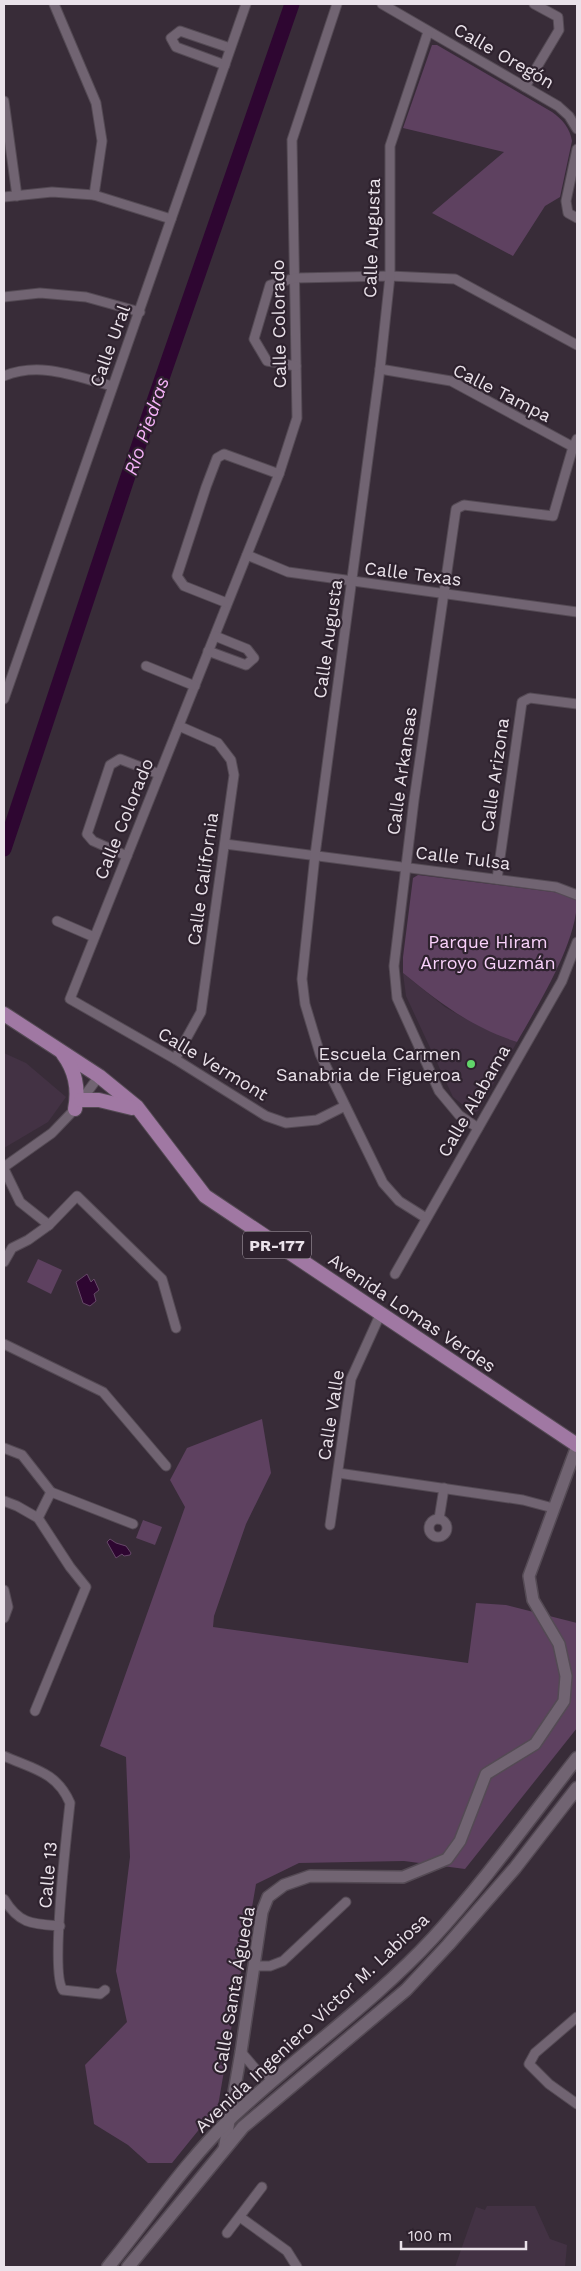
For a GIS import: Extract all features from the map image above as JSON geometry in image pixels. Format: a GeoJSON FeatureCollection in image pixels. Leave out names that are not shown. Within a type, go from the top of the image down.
{"type":"FeatureCollection","features":[{"type":"Feature","properties":{"kind":"main road","name":"Avenida Lomas Verdes"},"geometry":{"type":"LineString","coordinates":[[4,1014],[99,1076],[141,1113],[205,1196],[577,1446]]}},
{"type":"Feature","properties":{"kind":"main road"},"geometry":{"type":"LineString","coordinates":[[61,1051],[70,1062],[77,1088],[78,1104],[99,1100],[118,1103],[141,1113]]}},
{"type":"Feature","properties":{"kind":"main road","name":"Avenida Ingeniero Víctor M. Labiosa"},"geometry":{"type":"LineString","coordinates":[[108,2267],[228,2121],[362,2005],[432,1938],[484,1877],[577,1758]]}},
{"type":"Feature","properties":{"kind":"main road","name":"Avenida Ingeniero Víctor M. Labiosa"},"geometry":{"type":"LineString","coordinates":[[128,2267],[243,2127],[406,1990],[480,1908],[577,1788]]}},
{"type":"Feature","properties":{"kind":"street"},"geometry":{"type":"LineString","coordinates":[[54,4],[96,103],[102,140],[94,194]]}},
{"type":"Feature","properties":{"kind":"street","name":"Calle Ural"},"geometry":{"type":"LineString","coordinates":[[4,699],[246,4]]}},
{"type":"Feature","properties":{"kind":"street","name":"Calle Colorado"},"geometry":{"type":"LineString","coordinates":[[70,999],[279,474],[296,418],[292,140],[337,4]]}},
{"type":"Feature","properties":{"kind":"street","name":"Calle Oregón"},"geometry":{"type":"LineString","coordinates":[[382,4],[558,106],[569,116],[577,129]]}},
{"type":"Feature","properties":{"kind":"street"},"geometry":{"type":"LineString","coordinates":[[525,87],[559,30],[558,17],[534,4]]}},
{"type":"Feature","properties":{"kind":"street"},"geometry":{"type":"LineString","coordinates":[[225,65],[176,47],[171,38],[180,31],[230,48]]}},
{"type":"Feature","properties":{"kind":"street","name":"Calle Augusta"},"geometry":{"type":"LineString","coordinates":[[426,1218],[398,1201],[383,1183],[320,1054],[305,1004],[302,979],[315,856],[380,369],[390,276],[390,146],[428,32]]}},
{"type":"Feature","properties":{"kind":"street"},"geometry":{"type":"LineString","coordinates":[[4,100],[16,196]]}},
{"type":"Feature","properties":{"kind":"street"},"geometry":{"type":"LineString","coordinates":[[577,150],[566,201],[568,212],[577,218]]}},
{"type":"Feature","properties":{"kind":"street"},"geometry":{"type":"LineString","coordinates":[[4,197],[52,192],[94,194],[171,219]]}},
{"type":"Feature","properties":{"kind":"street"},"geometry":{"type":"LineString","coordinates":[[296,366],[267,361],[254,339],[270,285],[295,278],[390,276],[455,279],[577,345]]}},
{"type":"Feature","properties":{"kind":"street"},"geometry":{"type":"LineString","coordinates":[[4,297],[40,293],[86,297],[140,312]]}},
{"type":"Feature","properties":{"kind":"street"},"geometry":{"type":"LineString","coordinates":[[4,376],[14,372],[43,368],[112,386]]}},
{"type":"Feature","properties":{"kind":"street","name":"Calle Tampa"},"geometry":{"type":"LineString","coordinates":[[380,369],[451,381],[576,445]]}},
{"type":"Feature","properties":{"kind":"street","name":"Calle Arkansas"},"geometry":{"type":"LineString","coordinates":[[478,1128],[459,1115],[440,1090],[398,998],[394,966],[443,594],[456,509],[464,504],[553,516],[576,445]]}},
{"type":"Feature","properties":{"kind":"street"},"geometry":{"type":"LineString","coordinates":[[227,604],[184,586],[176,576],[217,458],[224,454],[279,474]]}},
{"type":"Feature","properties":{"kind":"street","name":"Calle Texas"},"geometry":{"type":"LineString","coordinates":[[247,555],[288,572],[577,612]]}},
{"type":"Feature","properties":{"kind":"street"},"geometry":{"type":"LineString","coordinates":[[208,651],[246,665],[254,658],[247,649],[215,636]]}},
{"type":"Feature","properties":{"kind":"street"},"geometry":{"type":"LineString","coordinates":[[146,666],[195,686]]}},
{"type":"Feature","properties":{"kind":"street","name":"Calle Arizona"},"geometry":{"type":"LineString","coordinates":[[497,879],[522,702],[530,698],[577,704]]}},
{"type":"Feature","properties":{"kind":"street","name":"Calle California"},"geometry":{"type":"LineString","coordinates":[[175,1059],[201,1012],[234,775],[232,760],[218,743],[179,726]]}},
{"type":"Feature","properties":{"kind":"street"},"geometry":{"type":"LineString","coordinates":[[127,856],[92,841],[87,834],[110,765],[120,759],[159,774]]}},
{"type":"Feature","properties":{"kind":"street","name":"Calle Tulsa"},"geometry":{"type":"LineString","coordinates":[[225,844],[556,887],[577,895]]}},
{"type":"Feature","properties":{"kind":"street"},"geometry":{"type":"LineString","coordinates":[[57,921],[94,937]]}},
{"type":"Feature","properties":{"kind":"street","name":"Calle Alabama"},"geometry":{"type":"LineString","coordinates":[[395,1274],[562,981],[577,942]]}},
{"type":"Feature","properties":{"kind":"street","name":"Calle Vermont"},"geometry":{"type":"LineString","coordinates":[[70,999],[175,1059],[266,1116],[286,1124],[317,1120],[345,1106]]}},
{"type":"Feature","properties":{"kind":"street"},"geometry":{"type":"LineString","coordinates":[[50,1225],[20,1202],[4,1168],[52,1133],[78,1104],[99,1076]]}},
{"type":"Feature","properties":{"kind":"street"},"geometry":{"type":"LineString","coordinates":[[4,1262],[12,1248],[50,1225],[77,1196],[162,1279],[176,1328]]}},
{"type":"Feature","properties":{"kind":"street","name":"Calle Valle"},"geometry":{"type":"LineString","coordinates":[[330,1525],[351,1379],[380,1315]]}},
{"type":"Feature","properties":{"kind":"street"},"geometry":{"type":"LineString","coordinates":[[4,1344],[103,1392],[166,1466]]}},
{"type":"Feature","properties":{"kind":"street","name":"Calle Santa Águeda"},"geometry":{"type":"LineString","coordinates":[[224,2150],[262,1912],[268,1898],[284,1885],[310,1876],[403,1877],[447,1859],[460,1841],[486,1774],[535,1744],[564,1701],[566,1676],[558,1644],[534,1600],[529,1576],[577,1446]]}},
{"type":"Feature","properties":{"kind":"street"},"geometry":{"type":"LineString","coordinates":[[4,1448],[22,1455],[51,1492],[133,1524]]}},
{"type":"Feature","properties":{"kind":"street"},"geometry":{"type":"LineString","coordinates":[[338,1473],[523,1500],[553,1508]]}},
{"type":"Feature","properties":{"kind":"street"},"geometry":{"type":"LineString","coordinates":[[439,1519],[444,1488]]}},
{"type":"Feature","properties":{"kind":"street"},"geometry":{"type":"LineString","coordinates":[[38,1518],[51,1492]]}},
{"type":"Feature","properties":{"kind":"street"},"geometry":{"type":"LineString","coordinates":[[4,1501],[38,1518],[70,1567],[86,1587],[35,1712]]}},
{"type":"Feature","properties":{"kind":"street"},"geometry":{"type":"LineString","coordinates":[[4,1590],[8,1607],[4,1618]]}},
{"type":"Feature","properties":{"kind":"street","name":"Calle 13"},"geometry":{"type":"LineString","coordinates":[[4,1756],[51,1777],[61,1785],[70,1803],[60,1926],[60,1986],[63,1990],[100,1994],[105,1990]]}},
{"type":"Feature","properties":{"kind":"street"},"geometry":{"type":"LineString","coordinates":[[4,1898],[14,1915],[36,1924],[60,1926]]}},
{"type":"Feature","properties":{"kind":"street"},"geometry":{"type":"LineString","coordinates":[[254,1966],[270,1966],[283,1961],[346,1902]]}},
{"type":"Feature","properties":{"kind":"street"},"geometry":{"type":"LineString","coordinates":[[577,2017],[535,2053],[529,2064],[549,2084],[577,2104]]}},
{"type":"Feature","properties":{"kind":"street"},"geometry":{"type":"LineString","coordinates":[[241,2052],[259,2073],[278,2077]]}},
{"type":"Feature","properties":{"kind":"street"},"geometry":{"type":"LineString","coordinates":[[227,2233],[262,2187]]}},
{"type":"Feature","properties":{"kind":"street"},"geometry":{"type":"LineString","coordinates":[[240,2217],[287,2251],[297,2267]]}},
{"type":"Feature","properties":{"kind":"shaded area","name":"Escuela Carmen Sanabria de Figueroa"},"geometry":{"type":"Polygon","coordinates":[[[403,973],[445,1007],[475,1024],[517,1042],[478,1111],[473,1113],[453,1097],[406,996],[403,973]]]}},
{"type":"Feature","properties":{"kind":"shaded area"},"geometry":{"type":"Polygon","coordinates":[[[4,1053],[26,1063],[66,1097],[48,1122],[4,1148],[4,1053]]]}},
{"type":"Feature","properties":{"kind":"shaded area"},"geometry":{"type":"Polygon","coordinates":[[[87,1274],[91,1282],[94,1279],[99,1290],[94,1294],[96,1301],[90,1306],[83,1303],[76,1282],[87,1274]]]}},
{"type":"Feature","properties":{"kind":"shaded area"},"geometry":{"type":"Polygon","coordinates":[[[110,1539],[126,1546],[131,1553],[130,1555],[124,1556],[122,1554],[116,1558],[107,1542],[110,1539]]]}},
{"type":"Feature","properties":{"kind":"shaded area"},"geometry":{"type":"Polygon","coordinates":[[[487,2206],[535,2206],[550,2239],[567,2245],[565,2267],[455,2267],[476,2207],[485,2210],[487,2206]]]}},
{"type":"Feature","properties":{"kind":"green space"},"geometry":{"type":"Polygon","coordinates":[[[432,45],[437,45],[552,112],[562,121],[569,132],[572,141],[560,197],[545,206],[513,256],[432,213],[504,152],[403,128],[432,45]]]}},
{"type":"Feature","properties":{"kind":"green space","name":"Parque Hiram Arroyo Guzmán"},"geometry":{"type":"Polygon","coordinates":[[[418,875],[561,893],[577,900],[571,935],[564,954],[517,1042],[470,1021],[403,973],[403,957],[413,878],[418,875]]]}},
{"type":"Feature","properties":{"kind":"green space"},"geometry":{"type":"Polygon","coordinates":[[[38,1259],[62,1270],[51,1294],[27,1282],[38,1259]]]}},
{"type":"Feature","properties":{"kind":"green space"},"geometry":{"type":"Polygon","coordinates":[[[262,1419],[271,1473],[246,1524],[214,1616],[213,1627],[468,1663],[476,1603],[506,1605],[577,1623],[577,1728],[465,1869],[404,1861],[299,1863],[256,1884],[218,2106],[172,2163],[148,2163],[128,2145],[94,2124],[85,2065],[127,2022],[116,1971],[130,1857],[126,1757],[100,1746],[185,1507],[170,1480],[187,1448],[262,1419]]]}},
{"type":"Feature","properties":{"kind":"green space"},"geometry":{"type":"Polygon","coordinates":[[[143,1520],[162,1527],[155,1545],[136,1538],[143,1520]]]}},
{"type":"Feature","properties":{"kind":"waterway","name":"Río Piedras"},"geometry":{"type":"LineString","coordinates":[[4,849],[126,482],[292,4]]}},
{"type":"Feature","properties":{"kind":"place","name":"Escuela Carmen Sanabria de Figueroa"},"geometry":{"type":"Point","coordinates":[471,1064]}}]}
